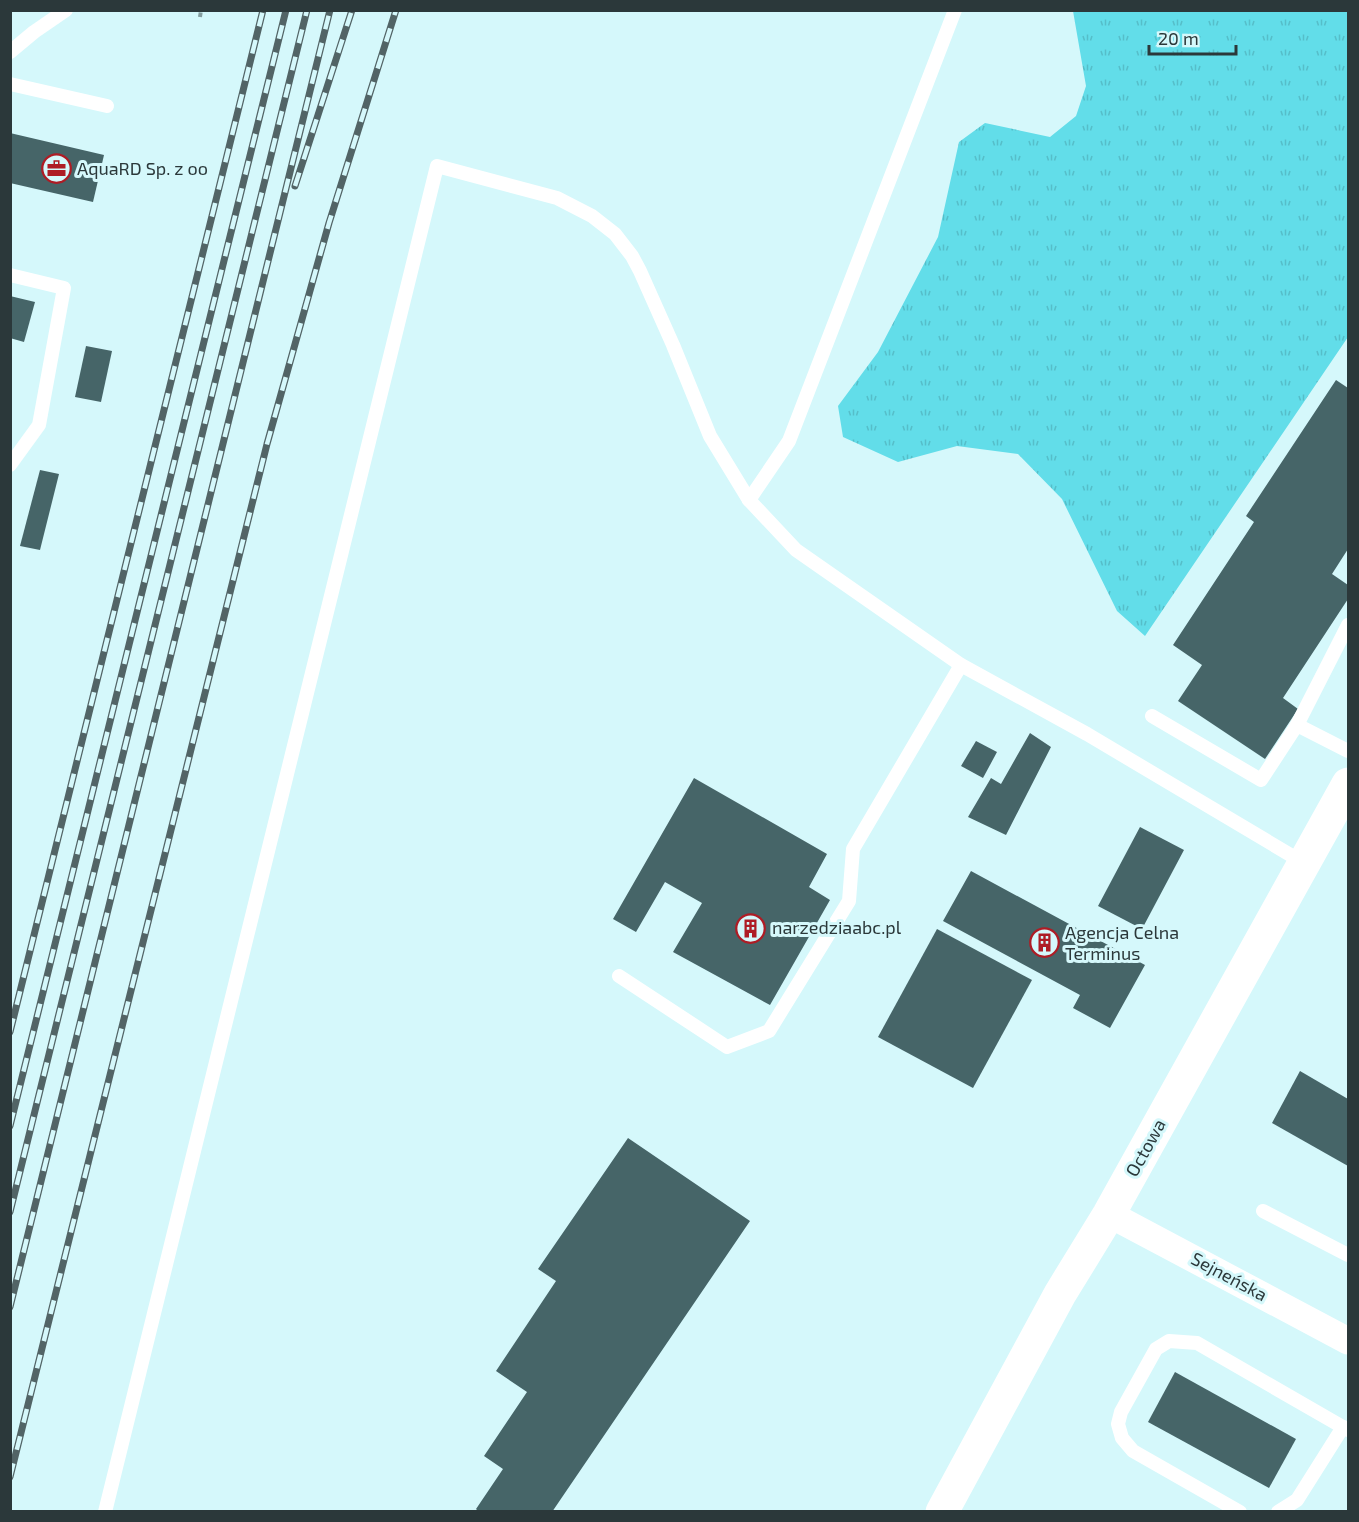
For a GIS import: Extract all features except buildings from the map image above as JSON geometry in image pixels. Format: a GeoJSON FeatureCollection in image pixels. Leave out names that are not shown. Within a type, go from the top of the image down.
{"type":"FeatureCollection","features":[{"type":"Feature","properties":{"kind":"street","name":"Octowa"},"geometry":{"type":"LineString","coordinates":[[942,1512],[1060,1294],[1109,1214],[1348,784]]}},
{"type":"Feature","properties":{"kind":"street","name":"Sejneńska"},"geometry":{"type":"LineString","coordinates":[[1109,1214],[1348,1341]]}},
{"type":"Feature","properties":{"kind":"lane"},"geometry":{"type":"LineString","coordinates":[[10,52],[66,10]]}},
{"type":"Feature","properties":{"kind":"lane"},"geometry":{"type":"LineString","coordinates":[[749,500],[789,441],[955,10]]}},
{"type":"Feature","properties":{"kind":"lane"},"geometry":{"type":"LineString","coordinates":[[10,84],[107,106]]}},
{"type":"Feature","properties":{"kind":"lane"},"geometry":{"type":"LineString","coordinates":[[105,1512],[436,166],[557,198],[592,216],[615,234],[632,256],[640,272],[710,436],[749,500],[796,550],[961,665],[1087,734],[1304,863]]}},
{"type":"Feature","properties":{"kind":"lane"},"geometry":{"type":"LineString","coordinates":[[10,275],[64,288],[39,425],[10,465]]}},
{"type":"Feature","properties":{"kind":"lane"},"geometry":{"type":"LineString","coordinates":[[1152,716],[1261,780],[1297,725],[1348,625]]}},
{"type":"Feature","properties":{"kind":"lane"},"geometry":{"type":"LineString","coordinates":[[619,976],[727,1047],[769,1031],[849,901],[853,849],[961,665]]}},
{"type":"Feature","properties":{"kind":"lane"},"geometry":{"type":"LineString","coordinates":[[1297,725],[1348,751]]}},
{"type":"Feature","properties":{"kind":"lane"},"geometry":{"type":"LineString","coordinates":[[1263,1211],[1348,1255]]}},
{"type":"Feature","properties":{"kind":"lane"},"geometry":{"type":"LineString","coordinates":[[1240,1512],[1133,1451],[1122,1438],[1118,1424],[1121,1412],[1156,1349],[1169,1341],[1197,1343],[1346,1428],[1302,1494],[1278,1512]]}},
{"type":"Feature","properties":{"kind":"path"},"geometry":{"type":"LineString","coordinates":[[200,17],[201,10]]}},
{"type":"Feature","properties":{"kind":"green space"},"geometry":{"type":"Polygon","coordinates":[[[1073,11],[1348,11],[1348,337],[1145,636],[1117,611],[1062,499],[1018,454],[957,446],[898,462],[843,437],[838,406],[878,352],[938,237],[959,142],[985,123],[1050,137],[1076,116],[1086,86],[1073,11]]]}},
{"type":"Feature","properties":{"kind":"railway"},"geometry":{"type":"LineString","coordinates":[[10,1032],[263,10]]}},
{"type":"Feature","properties":{"kind":"railway"},"geometry":{"type":"LineString","coordinates":[[10,1126],[286,10]]}},
{"type":"Feature","properties":{"kind":"railway"},"geometry":{"type":"LineString","coordinates":[[10,1212],[307,10]]}},
{"type":"Feature","properties":{"kind":"railway"},"geometry":{"type":"LineString","coordinates":[[10,1307],[330,10]]}},
{"type":"Feature","properties":{"kind":"railway"},"geometry":{"type":"LineString","coordinates":[[295,186],[352,10]]}},
{"type":"Feature","properties":{"kind":"railway"},"geometry":{"type":"LineString","coordinates":[[10,1477],[267,444],[329,223],[396,10]]}},
{"type":"Feature","properties":{"kind":"place","name":"AquaRD Sp. z oo"},"geometry":{"type":"Point","coordinates":[56,169]}},
{"type":"Feature","properties":{"kind":"place","name":"narzedziaabc.pl"},"geometry":{"type":"Point","coordinates":[751,928]}},
{"type":"Feature","properties":{"kind":"place","name":"Agencja Celna Terminus"},"geometry":{"type":"Point","coordinates":[1044,943]}}]}
